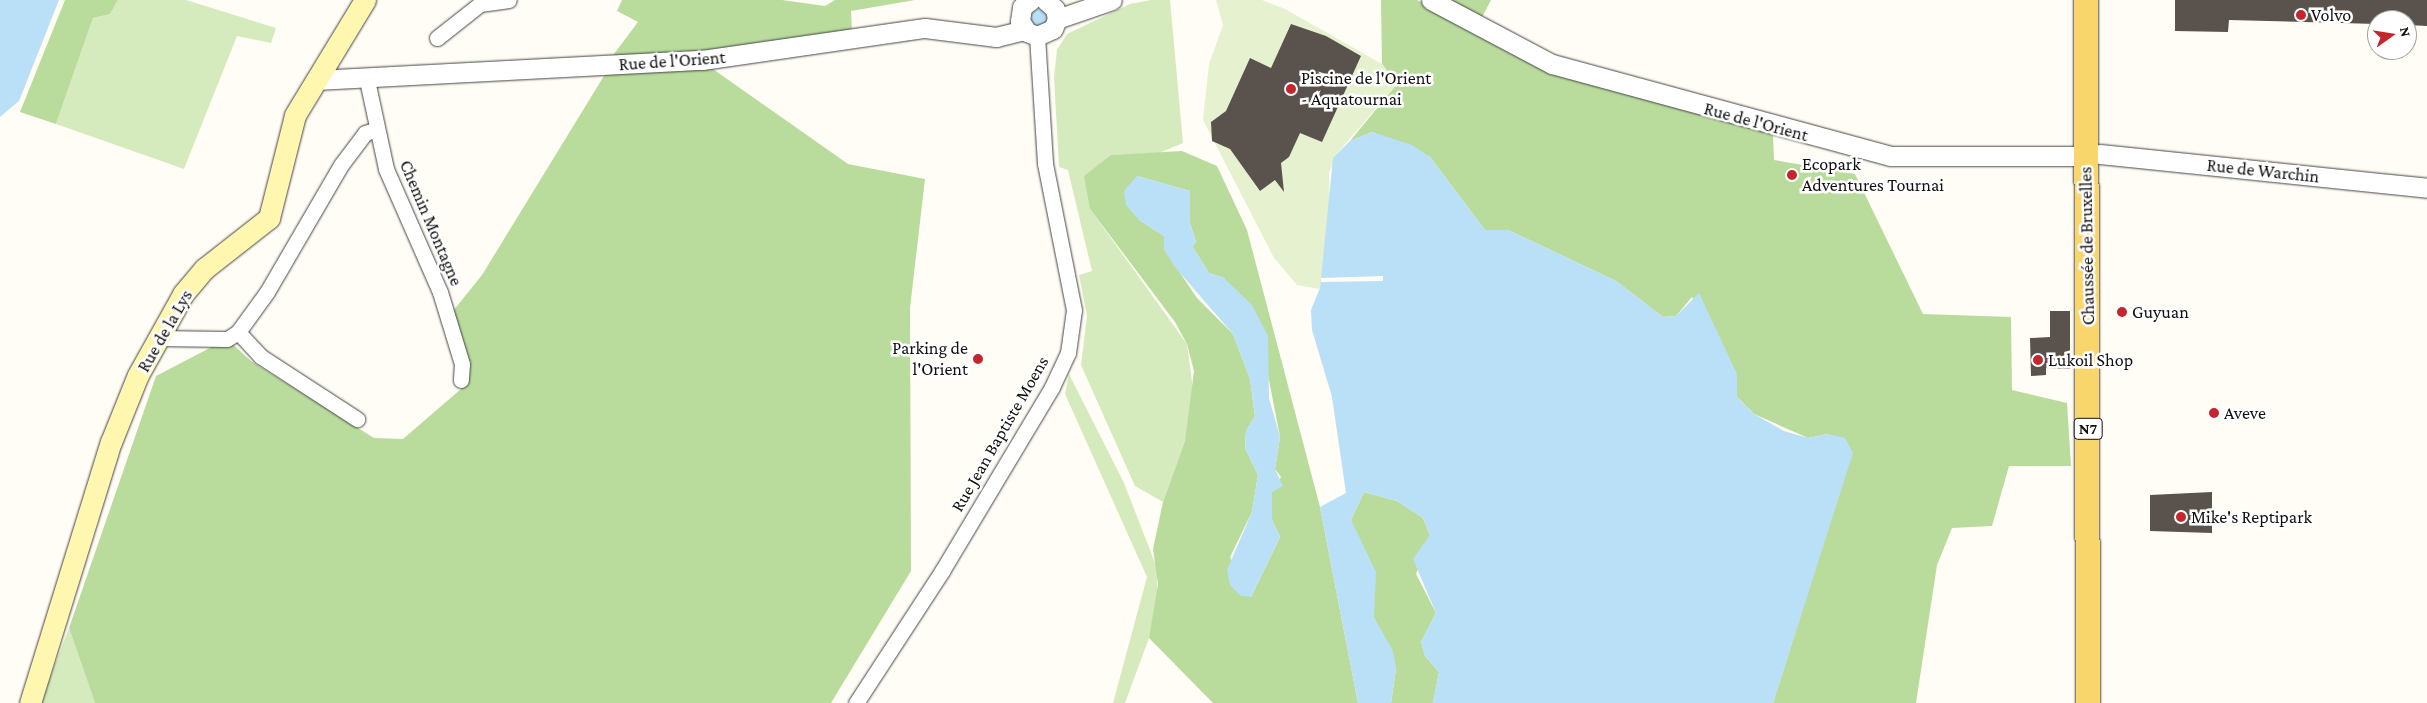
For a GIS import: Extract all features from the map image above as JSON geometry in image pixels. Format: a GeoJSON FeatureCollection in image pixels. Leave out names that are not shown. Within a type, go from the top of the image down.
{"type":"FeatureCollection","features":[{"type":"Feature","properties":{"kind":"main road","name":"Rue de la Lys"},"geometry":{"type":"LineString","coordinates":[[30,703],[111,442],[158,338],[204,269],[269,218],[295,115],[365,0]]}},
{"type":"Feature","properties":{"kind":"main road","name":"Chaussée de Bruxelles"},"geometry":{"type":"LineString","coordinates":[[2086,0],[2093,155],[2101,703]]}},
{"type":"Feature","properties":{"kind":"main road","name":"Chaussée de Bruxelles"},"geometry":{"type":"LineString","coordinates":[[2088,703],[2093,155],[2099,0]]}},
{"type":"Feature","properties":{"kind":"street"},"geometry":{"type":"LineString","coordinates":[[437,38],[480,4],[509,0]]}},
{"type":"Feature","properties":{"kind":"street"},"geometry":{"type":"LineString","coordinates":[[1057,19],[1044,0],[1020,12],[1031,33],[1053,29],[1057,19],[1112,0]]}},
{"type":"Feature","properties":{"kind":"street","name":"Rue de l'Orient"},"geometry":{"type":"LineString","coordinates":[[1431,0],[1552,64],[1890,156],[2093,155]]}},
{"type":"Feature","properties":{"kind":"street","name":"Rue de l'Orient"},"geometry":{"type":"LineString","coordinates":[[316,80],[367,80],[725,58],[915,28],[996,37],[1031,33]]}},
{"type":"Feature","properties":{"kind":"street","name":"Rue Jean Baptiste Moens"},"geometry":{"type":"LineString","coordinates":[[856,703],[942,571],[1052,388],[1068,352],[1074,310],[1045,163],[1031,33]]}},
{"type":"Feature","properties":{"kind":"street","name":"Chemin Montagne"},"geometry":{"type":"LineString","coordinates":[[367,80],[375,130],[402,211],[446,308],[462,364],[461,380]]}},
{"type":"Feature","properties":{"kind":"street"},"geometry":{"type":"LineString","coordinates":[[158,338],[227,339],[238,332],[266,292],[341,165],[365,133],[375,130]]}},
{"type":"Feature","properties":{"kind":"street","name":"Rue de Warchin"},"geometry":{"type":"LineString","coordinates":[[2093,155],[2427,188]]}},
{"type":"Feature","properties":{"kind":"street"},"geometry":{"type":"LineString","coordinates":[[238,332],[260,356],[357,418]]}},
{"type":"Feature","properties":{"kind":"green space"},"geometry":{"type":"Polygon","coordinates":[[[65,0],[118,0],[110,14],[93,18],[56,124],[20,112],[65,0]]]}},
{"type":"Feature","properties":{"kind":"green space"},"geometry":{"type":"Polygon","coordinates":[[[118,0],[186,0],[276,28],[271,43],[237,36],[184,169],[56,124],[93,18],[110,14],[118,0]]]}},
{"type":"Feature","properties":{"kind":"green space"},"geometry":{"type":"Polygon","coordinates":[[[622,0],[782,0],[825,6],[835,0],[915,0],[851,11],[852,31],[605,66],[638,22],[617,11],[622,0]]]}},
{"type":"Feature","properties":{"kind":"green space"},"geometry":{"type":"Polygon","coordinates":[[[1151,0],[1170,0],[1183,143],[1159,153],[1111,155],[1090,209],[1187,344],[1194,397],[1185,441],[1163,502],[1135,486],[1081,365],[1087,316],[1079,275],[1092,271],[1068,170],[1059,167],[1054,77],[1057,50],[1067,34],[1130,4],[1151,0]]]}},
{"type":"Feature","properties":{"kind":"green space"},"geometry":{"type":"Polygon","coordinates":[[[1216,0],[1262,0],[1285,9],[1382,64],[1397,84],[1336,155],[1329,173],[1330,215],[1320,289],[1297,285],[1274,258],[1203,120],[1209,64],[1223,25],[1216,0]]]}},
{"type":"Feature","properties":{"kind":"green space"},"geometry":{"type":"Polygon","coordinates":[[[1381,0],[1417,0],[1567,78],[1773,134],[1774,160],[1855,174],[1923,314],[2011,317],[2012,390],[2067,403],[2071,466],[2009,466],[1992,526],[1952,528],[1937,565],[1916,703],[1773,703],[1852,453],[1828,434],[1808,438],[1754,414],[1736,396],[1737,387],[1692,297],[1676,316],[1663,317],[1616,281],[1508,230],[1485,230],[1430,157],[1372,132],[1350,141],[1397,84],[1382,64],[1381,0]]]}},
{"type":"Feature","properties":{"kind":"green space"},"geometry":{"type":"Polygon","coordinates":[[[1441,0],[1491,0],[1480,21],[1441,0]]]}},
{"type":"Feature","properties":{"kind":"green space"},"geometry":{"type":"Polygon","coordinates":[[[710,67],[848,164],[925,179],[910,308],[911,571],[831,703],[95,703],[69,628],[156,376],[227,339],[251,361],[374,438],[403,439],[461,389],[462,364],[449,316],[482,275],[607,71],[710,67]]]}},
{"type":"Feature","properties":{"kind":"green space"},"geometry":{"type":"Polygon","coordinates":[[[1182,151],[1217,166],[1247,230],[1320,507],[1358,703],[1213,703],[1149,638],[1158,584],[1153,549],[1163,502],[1185,441],[1194,371],[1187,344],[1175,322],[1090,209],[1084,176],[1111,155],[1182,151]],[[1137,176],[1139,220],[1164,236],[1164,249],[1197,298],[1233,334],[1250,379],[1255,416],[1246,431],[1245,448],[1258,475],[1252,512],[1230,557],[1251,597],[1280,537],[1272,520],[1272,492],[1281,477],[1275,469],[1280,437],[1268,375],[1224,278],[1209,273],[1192,246],[1196,242],[1190,223],[1190,191],[1137,176]]]}},
{"type":"Feature","properties":{"kind":"green space"},"geometry":{"type":"Polygon","coordinates":[[[1069,374],[1124,483],[1157,568],[1157,605],[1149,638],[1125,703],[1113,703],[1147,577],[1065,394],[1069,374]]]}},
{"type":"Feature","properties":{"kind":"green space"},"geometry":{"type":"Polygon","coordinates":[[[1364,492],[1397,501],[1423,518],[1430,535],[1416,574],[1436,613],[1421,642],[1425,656],[1439,672],[1433,703],[1391,703],[1396,669],[1387,641],[1376,627],[1351,520],[1364,492]]]}},
{"type":"Feature","properties":{"kind":"green space"},"geometry":{"type":"Polygon","coordinates":[[[69,628],[95,703],[40,703],[69,628]]]}},
{"type":"Feature","properties":{"kind":"water"},"geometry":{"type":"Polygon","coordinates":[[[0,0],[59,0],[19,101],[0,117],[0,0]]]}},
{"type":"Feature","properties":{"kind":"water"},"geometry":{"type":"Polygon","coordinates":[[[1035,9],[1043,9],[1048,14],[1046,25],[1035,27],[1030,22],[1030,14],[1035,9]]]}},
{"type":"Feature","properties":{"kind":"water"},"geometry":{"type":"Polygon","coordinates":[[[1372,132],[1412,145],[1430,157],[1485,230],[1508,230],[1616,281],[1663,317],[1676,316],[1699,293],[1737,374],[1737,397],[1754,414],[1784,431],[1808,438],[1828,434],[1845,438],[1853,453],[1773,703],[1433,703],[1439,672],[1425,656],[1421,642],[1436,613],[1413,559],[1430,535],[1423,518],[1397,501],[1364,492],[1351,520],[1376,572],[1374,617],[1393,651],[1396,669],[1391,703],[1358,703],[1320,507],[1346,493],[1332,397],[1312,330],[1311,310],[1320,288],[1333,158],[1350,141],[1372,132]]]}},
{"type":"Feature","properties":{"kind":"water"},"geometry":{"type":"Polygon","coordinates":[[[1137,176],[1190,191],[1190,223],[1196,242],[1192,246],[1209,273],[1224,278],[1252,305],[1268,336],[1269,398],[1280,437],[1275,469],[1283,486],[1272,492],[1272,520],[1280,537],[1251,597],[1241,596],[1230,585],[1227,570],[1252,512],[1258,475],[1245,448],[1246,431],[1255,416],[1250,379],[1233,334],[1174,266],[1164,249],[1164,236],[1139,220],[1126,205],[1124,191],[1137,176]]]}},
{"type":"Feature","properties":{"kind":"pier"},"geometry":{"type":"Polygon","coordinates":[[[1383,276],[1383,281],[1321,282],[1321,278],[1383,276]]]}},
{"type":"Feature","properties":{"kind":"building","name":"Volvo"},"geometry":{"type":"Polygon","coordinates":[[[2175,0],[2427,0],[2427,26],[2417,26],[2417,10],[2367,10],[2367,24],[2229,20],[2228,32],[2175,31],[2175,0]]]}},
{"type":"Feature","properties":{"kind":"building","name":"Piscine de l'Orient - Aquatournai"},"geometry":{"type":"Polygon","coordinates":[[[1291,24],[1326,36],[1361,56],[1322,142],[1300,133],[1289,157],[1281,163],[1284,192],[1275,180],[1260,191],[1230,149],[1212,141],[1211,122],[1226,111],[1250,58],[1271,68],[1291,24]]]}},
{"type":"Feature","properties":{"kind":"building"},"geometry":{"type":"Polygon","coordinates":[[[2050,311],[2070,311],[2070,369],[2046,368],[2046,375],[2031,376],[2030,338],[2050,337],[2050,311]]]}},
{"type":"Feature","properties":{"kind":"building","name":"Mike's Reptipark"},"geometry":{"type":"Polygon","coordinates":[[[2212,492],[2212,533],[2150,531],[2150,495],[2212,492]]]}},
{"type":"Feature","properties":{"kind":"place","name":"Volvo"},"geometry":{"type":"Point","coordinates":[2301,15]}},
{"type":"Feature","properties":{"kind":"place","name":"Piscine de l'Orient - Aquatournai"},"geometry":{"type":"Point","coordinates":[1291,89]}},
{"type":"Feature","properties":{"kind":"place","name":"Ecopark Adventures Tournai"},"geometry":{"type":"Point","coordinates":[1792,175]}},
{"type":"Feature","properties":{"kind":"place","name":"Guyuan"},"geometry":{"type":"Point","coordinates":[2122,312]}},
{"type":"Feature","properties":{"kind":"place","name":"Parking de l'Orient"},"geometry":{"type":"Point","coordinates":[978,359]}},
{"type":"Feature","properties":{"kind":"place","name":"Lukoil Shop"},"geometry":{"type":"Point","coordinates":[2038,360]}},
{"type":"Feature","properties":{"kind":"place","name":"Aveve"},"geometry":{"type":"Point","coordinates":[2214,413]}},
{"type":"Feature","properties":{"kind":"place","name":"Mike's Reptipark"},"geometry":{"type":"Point","coordinates":[2181,517]}}]}
